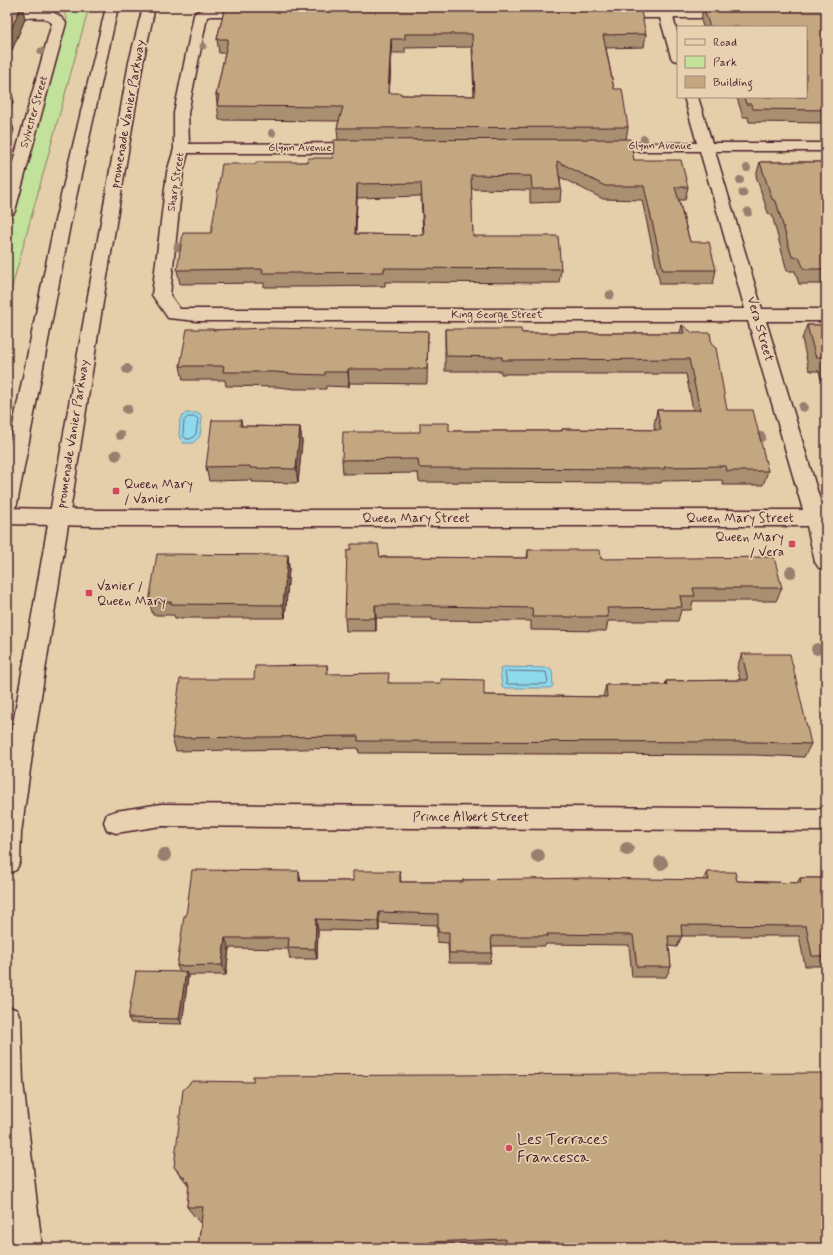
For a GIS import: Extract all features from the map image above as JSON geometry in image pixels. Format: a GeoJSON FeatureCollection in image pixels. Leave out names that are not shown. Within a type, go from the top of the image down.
{"type":"FeatureCollection","features":[{"type":"Feature","properties":{"kind":"street"},"geometry":{"type":"LineString","coordinates":[[7,504],[62,225],[112,7]]}},
{"type":"Feature","properties":{"kind":"street","name":"promenade Vanier Parkway"},"geometry":{"type":"LineString","coordinates":[[7,862],[9,833],[22,740],[136,62],[149,7]]}},
{"type":"Feature","properties":{"kind":"street"},"geometry":{"type":"LineString","coordinates":[[600,14],[664,10],[748,14]]}},
{"type":"Feature","properties":{"kind":"street"},"geometry":{"type":"LineString","coordinates":[[664,10],[677,54]]}},
{"type":"Feature","properties":{"kind":"street","name":"Sharp Street"},"geometry":{"type":"LineString","coordinates":[[171,308],[161,295],[175,172],[182,149],[181,113],[201,15],[209,12],[266,12]]}},
{"type":"Feature","properties":{"kind":"street","name":"Sylvester Street"},"geometry":{"type":"LineString","coordinates":[[7,13],[51,16],[58,20],[59,24],[19,144],[7,211]]}},
{"type":"Feature","properties":{"kind":"street","name":"Vera Street"},"geometry":{"type":"LineString","coordinates":[[691,98],[756,315],[821,518],[826,562]]}},
{"type":"Feature","properties":{"kind":"street","name":"Glynn Avenue"},"geometry":{"type":"LineString","coordinates":[[587,147],[826,147]]}},
{"type":"Feature","properties":{"kind":"street","name":"Glynn Avenue"},"geometry":{"type":"LineString","coordinates":[[182,149],[376,148]]}},
{"type":"Feature","properties":{"kind":"street","name":"King George Street"},"geometry":{"type":"LineString","coordinates":[[171,308],[174,314],[198,315],[826,315]]}},
{"type":"Feature","properties":{"kind":"street","name":"Queen Mary Street"},"geometry":{"type":"LineString","coordinates":[[7,516],[821,518]]}},
{"type":"Feature","properties":{"kind":"street","name":"Prince Albert Street"},"geometry":{"type":"LineString","coordinates":[[116,822],[161,815],[826,820]]}},
{"type":"Feature","properties":{"kind":"street"},"geometry":{"type":"LineString","coordinates":[[7,1020],[9,1082],[26,1248]]}},
{"type":"Feature","properties":{"kind":"green space"},"geometry":{"type":"Polygon","coordinates":[[[61,7],[89,7],[7,305],[7,232],[67,18],[61,7]]]}},
{"type":"Feature","properties":{"kind":"water"},"geometry":{"type":"Polygon","coordinates":[[[186,413],[199,413],[202,417],[200,436],[193,443],[183,443],[179,436],[180,419],[186,413]]]}},
{"type":"Feature","properties":{"kind":"water"},"geometry":{"type":"Polygon","coordinates":[[[500,668],[550,668],[552,670],[553,686],[550,688],[503,688],[500,668]]]}},
{"type":"Feature","properties":{"kind":"building"},"geometry":{"type":"Polygon","coordinates":[[[7,7],[21,7],[8,36],[7,36],[7,7]]]}},
{"type":"Feature","properties":{"kind":"building"},"geometry":{"type":"Polygon","coordinates":[[[225,7],[640,7],[646,34],[603,35],[614,89],[622,89],[628,127],[337,128],[343,107],[217,106],[219,95],[216,95],[228,39],[217,39],[225,7]],[[405,34],[405,39],[391,39],[388,93],[401,93],[401,95],[475,96],[472,34],[405,34]]]}},
{"type":"Feature","properties":{"kind":"building"},"geometry":{"type":"Polygon","coordinates":[[[703,7],[826,7],[826,110],[753,109],[751,104],[746,104],[744,98],[807,98],[807,26],[710,26],[703,7]]]}},
{"type":"Feature","properties":{"kind":"building"},"geometry":{"type":"Polygon","coordinates":[[[7,114],[10,116],[7,124],[7,114]]]}},
{"type":"Feature","properties":{"kind":"building"},"geometry":{"type":"Polygon","coordinates":[[[630,139],[634,160],[681,160],[688,187],[675,187],[690,242],[709,242],[716,270],[663,270],[644,186],[605,186],[557,161],[561,189],[532,189],[531,176],[471,175],[473,236],[558,236],[561,269],[384,268],[384,272],[306,273],[262,273],[263,269],[177,270],[183,233],[211,233],[222,164],[256,164],[256,162],[308,162],[308,158],[333,158],[334,140],[630,139]],[[421,183],[357,184],[355,234],[424,235],[421,183]]]}},
{"type":"Feature","properties":{"kind":"building"},"geometry":{"type":"Polygon","coordinates":[[[760,162],[826,162],[826,269],[804,269],[799,257],[792,257],[776,201],[772,199],[760,162]]]}},
{"type":"Feature","properties":{"kind":"building"},"geometry":{"type":"Polygon","coordinates":[[[682,325],[693,333],[710,333],[712,345],[716,348],[727,410],[753,410],[768,471],[727,471],[726,466],[664,467],[665,469],[421,468],[419,467],[418,459],[342,460],[343,432],[420,432],[420,423],[449,423],[449,431],[562,431],[562,429],[661,430],[657,410],[700,410],[689,359],[502,360],[502,357],[446,356],[445,329],[521,329],[522,333],[684,333],[682,325]]]}},
{"type":"Feature","properties":{"kind":"building"},"geometry":{"type":"Polygon","coordinates":[[[807,325],[826,325],[826,364],[824,357],[817,357],[815,355],[807,325]]]}},
{"type":"Feature","properties":{"kind":"building"},"geometry":{"type":"Polygon","coordinates":[[[266,328],[428,331],[427,369],[348,369],[348,372],[325,372],[325,375],[276,372],[223,372],[224,366],[180,366],[187,329],[213,330],[266,328]]]}},
{"type":"Feature","properties":{"kind":"building"},"geometry":{"type":"Polygon","coordinates":[[[212,420],[241,420],[240,426],[300,427],[296,469],[250,468],[250,466],[206,467],[212,420]]]}},
{"type":"Feature","properties":{"kind":"building"},"geometry":{"type":"Polygon","coordinates":[[[351,544],[378,544],[380,557],[528,558],[528,550],[600,550],[601,559],[774,557],[782,588],[693,588],[695,596],[680,596],[682,607],[607,608],[608,617],[533,617],[532,608],[375,605],[375,618],[345,618],[347,551],[351,550],[351,544]]]}},
{"type":"Feature","properties":{"kind":"building"},"geometry":{"type":"Polygon","coordinates":[[[157,554],[288,555],[283,605],[171,604],[171,602],[149,602],[157,554]]]}},
{"type":"Feature","properties":{"kind":"building"},"geometry":{"type":"Polygon","coordinates":[[[742,654],[790,654],[811,744],[760,742],[358,741],[358,736],[172,738],[180,679],[254,679],[255,666],[327,665],[327,674],[389,673],[388,683],[441,683],[441,679],[484,680],[484,695],[607,697],[606,685],[667,685],[666,681],[748,680],[742,654]]]}},
{"type":"Feature","properties":{"kind":"building"},"geometry":{"type":"Polygon","coordinates":[[[192,870],[299,871],[299,881],[353,881],[353,871],[400,871],[400,882],[463,882],[463,880],[585,878],[709,880],[707,872],[735,872],[737,881],[801,883],[800,878],[826,878],[826,956],[812,956],[806,926],[681,925],[682,936],[668,936],[671,967],[637,967],[633,935],[547,934],[548,936],[491,936],[492,953],[449,953],[449,932],[438,932],[438,914],[379,912],[378,921],[316,919],[315,949],[288,948],[289,938],[225,938],[222,965],[177,966],[192,870]]]}},
{"type":"Feature","properties":{"kind":"building"},"geometry":{"type":"Polygon","coordinates":[[[136,971],[186,972],[179,1019],[128,1018],[136,971]]]}},
{"type":"Feature","properties":{"kind":"building","name":"Les Terraces Francesca"},"geometry":{"type":"Polygon","coordinates":[[[826,1073],[826,1248],[505,1248],[505,1239],[430,1242],[430,1248],[198,1248],[203,1207],[187,1207],[189,1182],[174,1167],[183,1090],[192,1081],[253,1082],[253,1076],[826,1073]]]}},
{"type":"Feature","properties":{"kind":"place","name":"Queen Mary / Vanier"},"geometry":{"type":"Point","coordinates":[116,491]}},
{"type":"Feature","properties":{"kind":"place","name":"Queen Mary / Vera"},"geometry":{"type":"Point","coordinates":[792,544]}},
{"type":"Feature","properties":{"kind":"place","name":"Vanier / Queen Mary"},"geometry":{"type":"Point","coordinates":[89,593]}},
{"type":"Feature","properties":{"kind":"place","name":"Les Terraces Francesca"},"geometry":{"type":"Point","coordinates":[509,1148]}}]}
